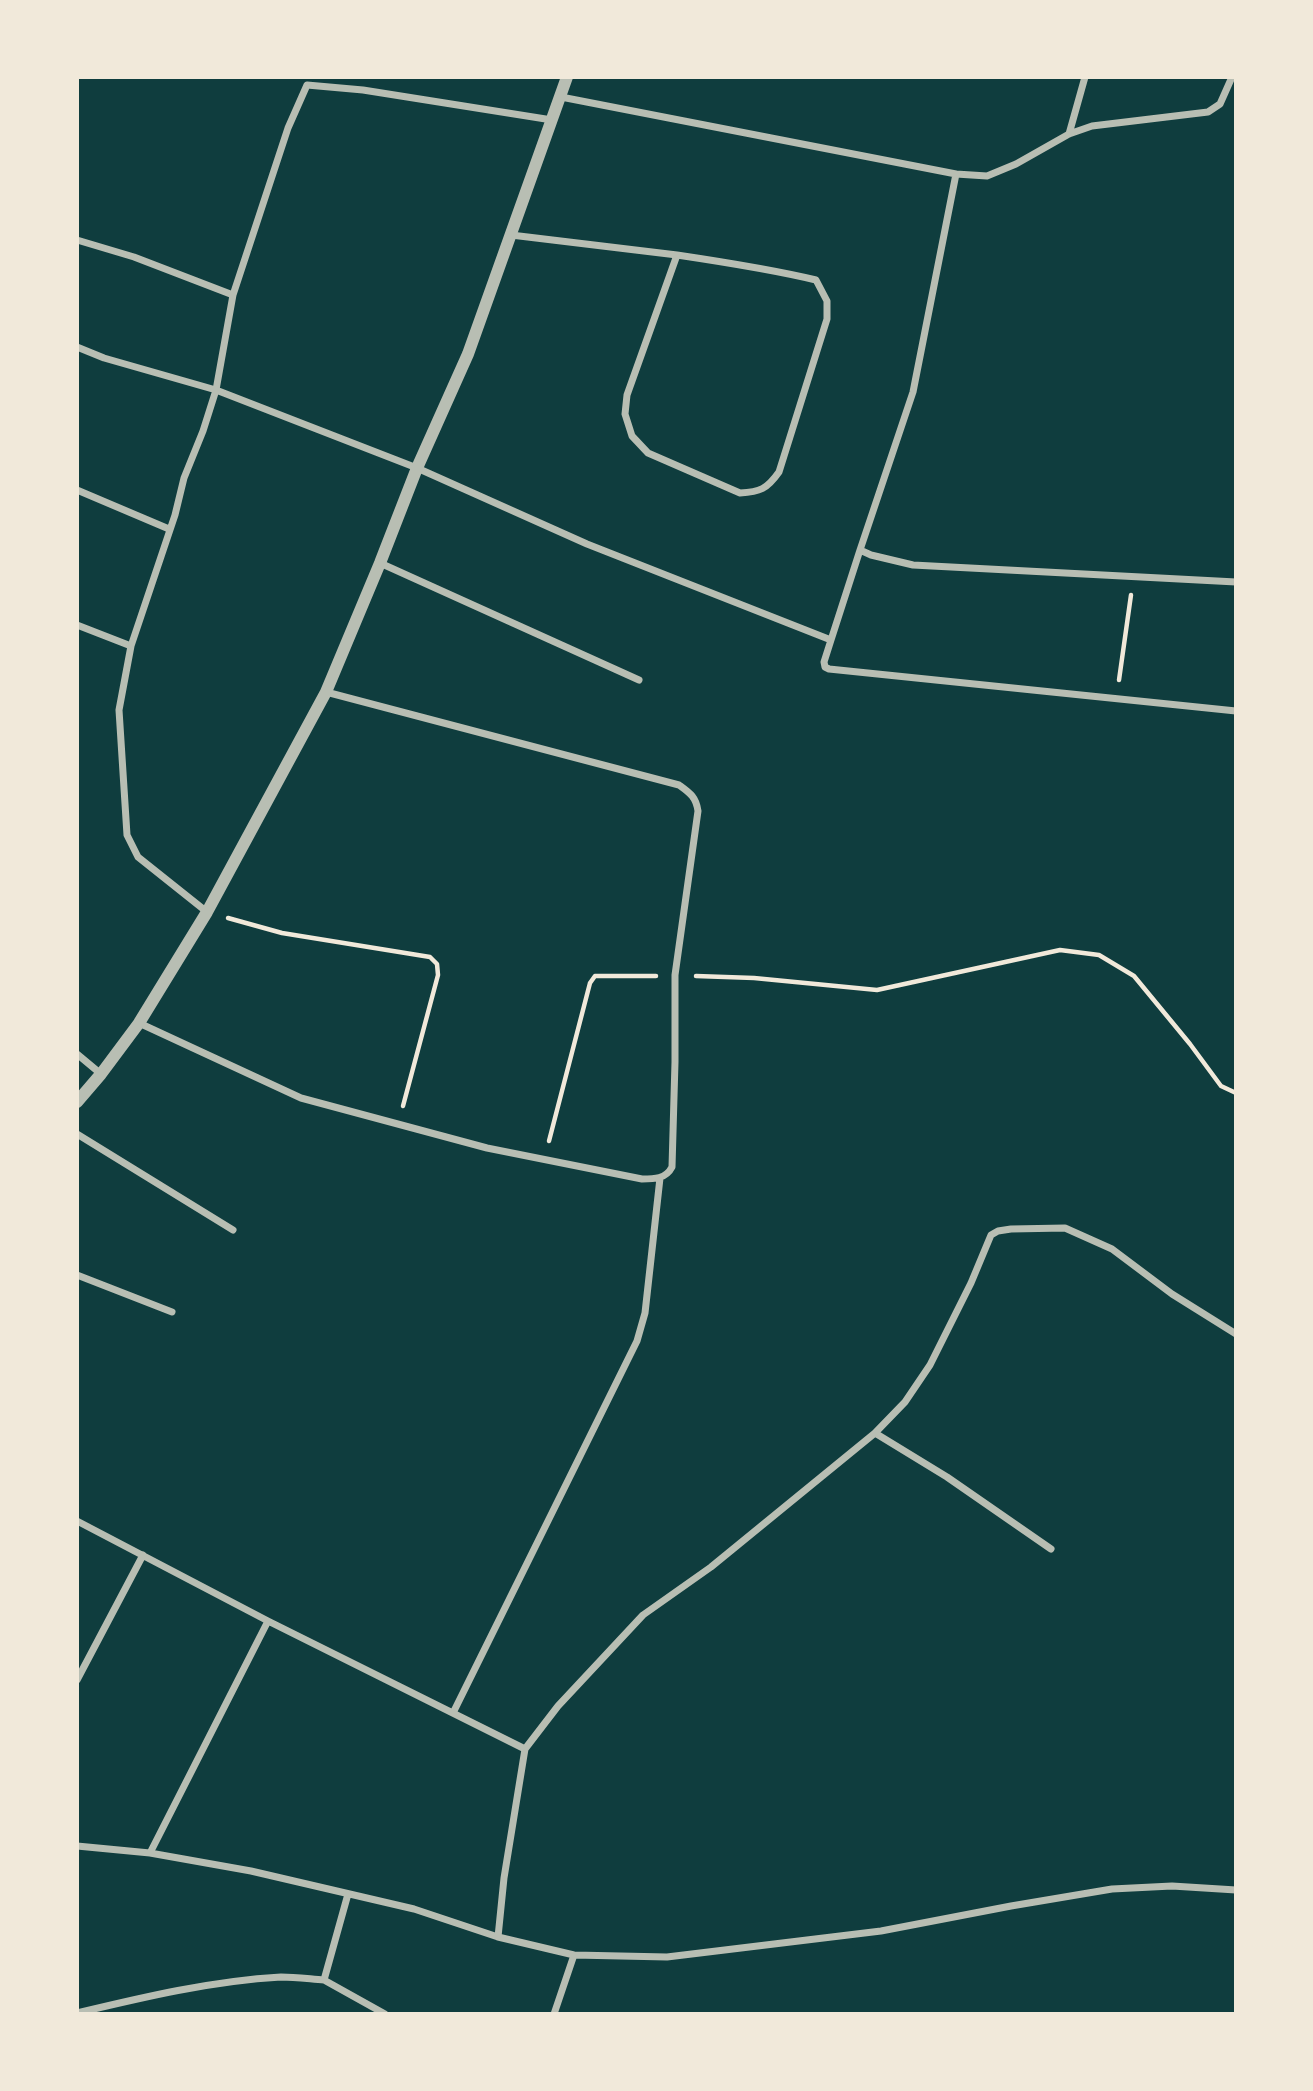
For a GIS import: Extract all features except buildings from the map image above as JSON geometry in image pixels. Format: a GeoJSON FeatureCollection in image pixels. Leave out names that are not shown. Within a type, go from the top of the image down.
{"type":"FeatureCollection","features":[{"type":"Feature","properties":{"kind":"street"},"geometry":{"type":"LineString","coordinates":[[77,1102],[139,1023],[207,912],[326,692],[417,468],[468,354],[567,77]]}},
{"type":"Feature","properties":{"kind":"street"},"geometry":{"type":"LineString","coordinates":[[1069,134],[1085,77]]}},
{"type":"Feature","properties":{"kind":"street"},"geometry":{"type":"LineString","coordinates":[[561,97],[956,174],[987,176],[1016,164],[1069,134],[1092,126],[1208,112],[1220,104],[1232,77]]}},
{"type":"Feature","properties":{"kind":"street"},"geometry":{"type":"LineString","coordinates":[[207,912],[138,857],[127,835],[119,710],[131,646],[175,515],[184,478],[216,390],[233,295],[288,128],[307,81],[552,120]]}},
{"type":"Feature","properties":{"kind":"street"},"geometry":{"type":"LineString","coordinates":[[956,174],[914,392],[860,550],[824,662],[825,667],[1236,711]]}},
{"type":"Feature","properties":{"kind":"street"},"geometry":{"type":"LineString","coordinates":[[512,235],[677,256],[777,271],[816,280],[827,301],[827,319],[779,472],[769,486],[754,492],[740,494],[648,453],[632,436],[625,414],[627,395],[677,256]]}},
{"type":"Feature","properties":{"kind":"street"},"geometry":{"type":"LineString","coordinates":[[77,240],[134,257],[233,295]]}},
{"type":"Feature","properties":{"kind":"street"},"geometry":{"type":"LineString","coordinates":[[77,347],[104,358],[216,390],[417,468],[587,544],[831,640]]}},
{"type":"Feature","properties":{"kind":"street"},"geometry":{"type":"LineString","coordinates":[[77,490],[169,529]]}},
{"type":"Feature","properties":{"kind":"street"},"geometry":{"type":"LineString","coordinates":[[860,550],[914,565],[1236,582]]}},
{"type":"Feature","properties":{"kind":"street"},"geometry":{"type":"LineString","coordinates":[[380,563],[639,680]]}},
{"type":"Feature","properties":{"kind":"street"},"geometry":{"type":"LineString","coordinates":[[77,625],[131,646]]}},
{"type":"Feature","properties":{"kind":"street"},"geometry":{"type":"LineString","coordinates":[[139,1023],[301,1098],[487,1148],[642,1180],[660,1178],[669,1173],[672,1167],[676,1062],[676,975],[698,811],[693,794],[679,785],[326,692]]}},
{"type":"Feature","properties":{"kind":"street"},"geometry":{"type":"LineString","coordinates":[[77,1054],[101,1074]]}},
{"type":"Feature","properties":{"kind":"street"},"geometry":{"type":"LineString","coordinates":[[77,1134],[233,1230]]}},
{"type":"Feature","properties":{"kind":"street"},"geometry":{"type":"LineString","coordinates":[[453,1713],[637,1341],[645,1314],[660,1178]]}},
{"type":"Feature","properties":{"kind":"street"},"geometry":{"type":"LineString","coordinates":[[498,1937],[504,1878],[524,1749],[558,1706],[643,1615],[711,1567],[875,1433],[905,1402],[930,1365],[971,1283],[991,1235],[1011,1228],[1065,1228],[1112,1249],[1172,1294],[1236,1334]]}},
{"type":"Feature","properties":{"kind":"street"},"geometry":{"type":"LineString","coordinates":[[77,1275],[172,1312]]}},
{"type":"Feature","properties":{"kind":"street"},"geometry":{"type":"LineString","coordinates":[[875,1433],[947,1477],[1051,1549]]}},
{"type":"Feature","properties":{"kind":"street"},"geometry":{"type":"LineString","coordinates":[[77,1521],[268,1621],[524,1749]]}},
{"type":"Feature","properties":{"kind":"street"},"geometry":{"type":"LineString","coordinates":[[77,1680],[143,1555]]}},
{"type":"Feature","properties":{"kind":"street"},"geometry":{"type":"LineString","coordinates":[[150,1853],[268,1621]]}},
{"type":"Feature","properties":{"kind":"street"},"geometry":{"type":"LineString","coordinates":[[77,1846],[150,1853],[251,1871],[414,1909],[498,1937],[574,1955],[667,1957],[881,1931],[1112,1889],[1172,1886],[1236,1890]]}},
{"type":"Feature","properties":{"kind":"street"},"geometry":{"type":"LineString","coordinates":[[324,1980],[348,1894]]}},
{"type":"Feature","properties":{"kind":"street"},"geometry":{"type":"LineString","coordinates":[[554,2014],[574,1955]]}},
{"type":"Feature","properties":{"kind":"street"},"geometry":{"type":"LineString","coordinates":[[77,2013],[172,1990],[283,1977],[324,1980],[385,2014]]}},
{"type":"Feature","properties":{"kind":"path"},"geometry":{"type":"LineString","coordinates":[[1117,698],[1133,577]]}},
{"type":"Feature","properties":{"kind":"path"},"geometry":{"type":"LineString","coordinates":[[207,912],[282,933],[430,957],[438,964],[438,975],[398,1124]]}},
{"type":"Feature","properties":{"kind":"path"},"geometry":{"type":"LineString","coordinates":[[545,1159],[590,983],[595,976],[754,978],[877,990],[1059,950],[1099,955],[1134,976],[1221,1086],[1236,1093]]}}]}
